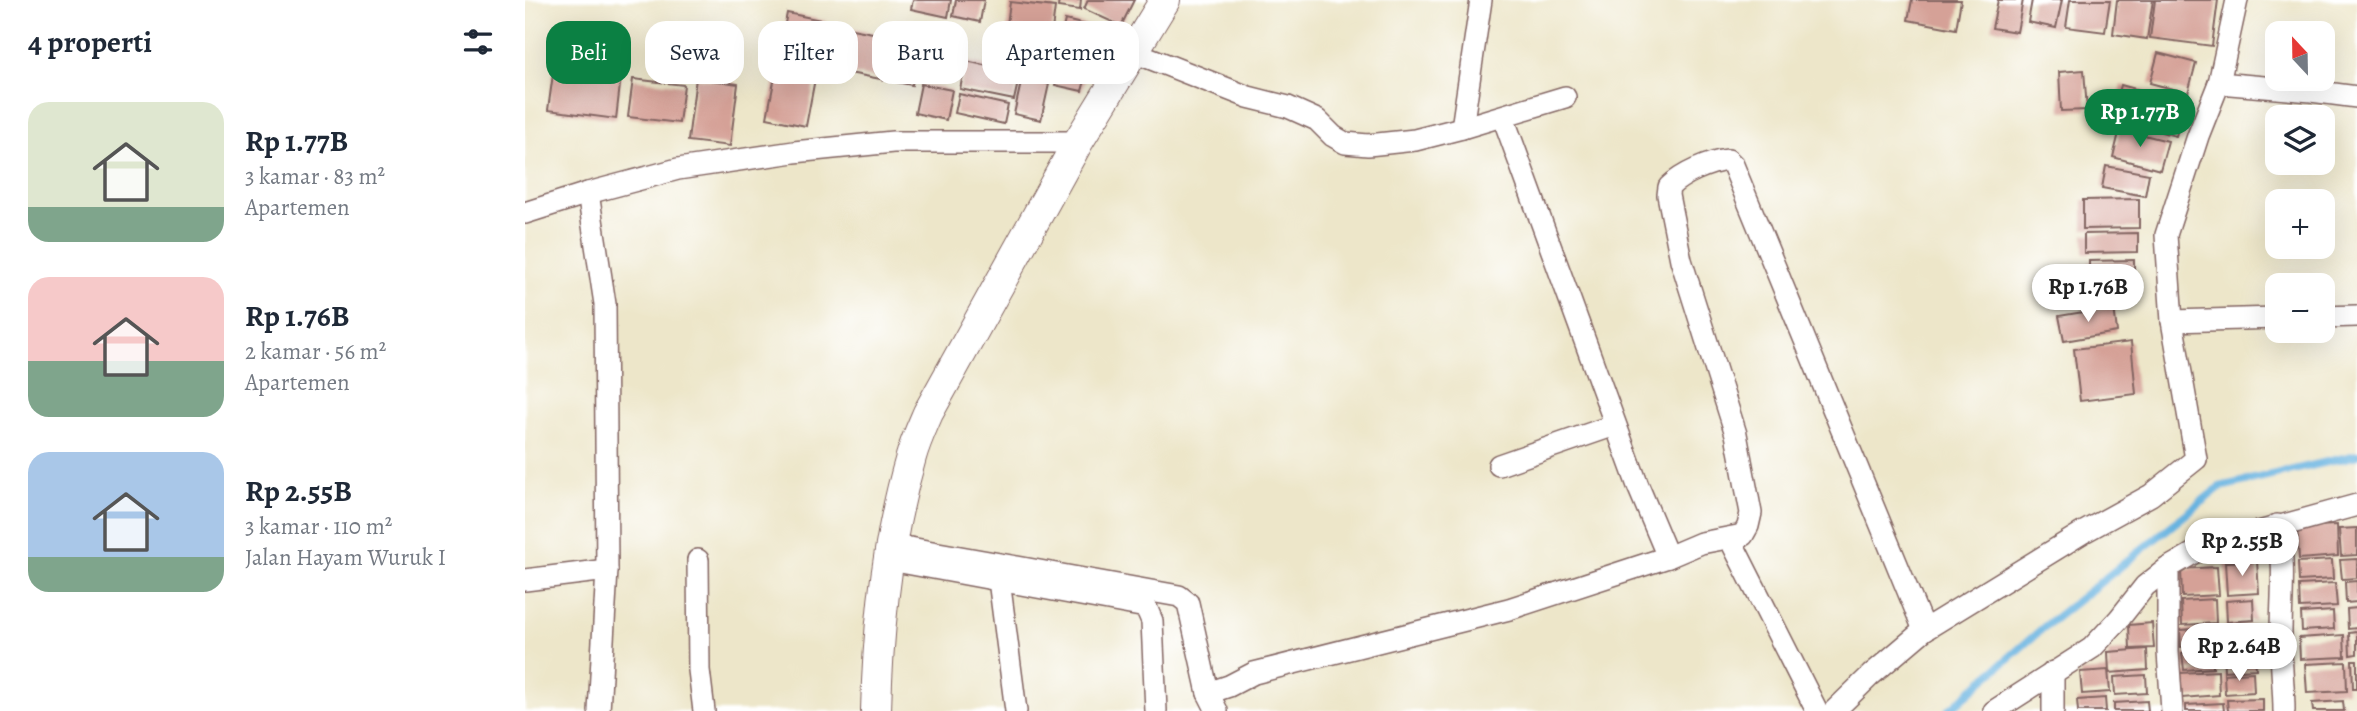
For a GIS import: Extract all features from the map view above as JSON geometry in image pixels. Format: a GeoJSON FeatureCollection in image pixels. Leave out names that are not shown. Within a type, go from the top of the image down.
{"type":"FeatureCollection","features":[{"type":"Feature","properties":{"kind":"street"},"geometry":{"type":"LineString","coordinates":[[1139,44],[1165,0]]}},
{"type":"Feature","properties":{"kind":"street"},"geometry":{"type":"LineString","coordinates":[[1462,128],[1481,0]]}},
{"type":"Feature","properties":{"kind":"street"},"geometry":{"type":"LineString","coordinates":[[1834,711],[1924,629],[2082,533],[2151,495],[2196,459],[2172,321],[2166,235],[2198,136],[2219,83],[2237,0]]}},
{"type":"Feature","properties":{"kind":"street"},"geometry":{"type":"LineString","coordinates":[[1139,54],[1248,97],[1288,107],[1317,120],[1333,136],[1345,143],[1368,145],[1415,140],[1503,117],[1565,97]]}},
{"type":"Feature","properties":{"kind":"street"},"geometry":{"type":"LineString","coordinates":[[2219,83],[2357,97]]}},
{"type":"Feature","properties":{"kind":"street"},"geometry":{"type":"LineString","coordinates":[[876,711],[877,645],[891,552],[911,456],[928,413],[1078,142],[1114,84]]}},
{"type":"Feature","properties":{"kind":"street"},"geometry":{"type":"LineString","coordinates":[[1503,117],[1615,425],[1668,556]]}},
{"type":"Feature","properties":{"kind":"street"},"geometry":{"type":"LineString","coordinates":[[525,213],[588,192],[678,169],[794,152],[894,142],[1078,142]]}},
{"type":"Feature","properties":{"kind":"street"},"geometry":{"type":"LineString","coordinates":[[891,552],[1179,596],[1188,603],[1212,702],[1274,667],[1509,610],[1701,543],[1743,535],[1751,513],[1736,434],[1681,260],[1668,195],[1669,187],[1676,180],[1728,160],[1733,165],[1924,629]]}},
{"type":"Feature","properties":{"kind":"street"},"geometry":{"type":"LineString","coordinates":[[588,192],[605,304],[607,570],[599,711]]}},
{"type":"Feature","properties":{"kind":"street"},"geometry":{"type":"LineString","coordinates":[[2335,317],[2357,316]]}},
{"type":"Feature","properties":{"kind":"street"},"geometry":{"type":"LineString","coordinates":[[2172,321],[2265,318]]}},
{"type":"Feature","properties":{"kind":"street"},"geometry":{"type":"LineString","coordinates":[[1499,465],[1615,425]]}},
{"type":"Feature","properties":{"kind":"street"},"geometry":{"type":"LineString","coordinates":[[1994,711],[2092,648],[2145,586],[2168,568],[2204,547],[2357,505]]}},
{"type":"Feature","properties":{"kind":"street"},"geometry":{"type":"LineString","coordinates":[[2277,526],[2281,551],[2284,711]]}},
{"type":"Feature","properties":{"kind":"street"},"geometry":{"type":"LineString","coordinates":[[1730,539],[1817,711]]}},
{"type":"Feature","properties":{"kind":"street"},"geometry":{"type":"LineString","coordinates":[[891,552],[999,580],[1146,607],[1152,621],[1156,711]]}},
{"type":"Feature","properties":{"kind":"street"},"geometry":{"type":"LineString","coordinates":[[698,560],[699,670],[704,711]]}},
{"type":"Feature","properties":{"kind":"street"},"geometry":{"type":"LineString","coordinates":[[2168,568],[2168,652],[2172,711]]}},
{"type":"Feature","properties":{"kind":"street"},"geometry":{"type":"LineString","coordinates":[[525,580],[607,570]]}},
{"type":"Feature","properties":{"kind":"street"},"geometry":{"type":"LineString","coordinates":[[999,580],[1016,711]]}},
{"type":"Feature","properties":{"kind":"street"},"geometry":{"type":"LineString","coordinates":[[2053,672],[2053,711]]}},
{"type":"Feature","properties":{"kind":"building"},"geometry":{"type":"Polygon","coordinates":[[[913,0],[951,0],[948,17],[911,9],[913,0]]]}},
{"type":"Feature","properties":{"kind":"building"},"geometry":{"type":"Polygon","coordinates":[[[956,0],[984,0],[980,22],[953,16],[956,0]]]}},
{"type":"Feature","properties":{"kind":"building"},"geometry":{"type":"Polygon","coordinates":[[[1059,0],[1081,0],[1080,10],[1058,7],[1059,0]]]}},
{"type":"Feature","properties":{"kind":"building"},"geometry":{"type":"Polygon","coordinates":[[[1088,0],[1134,0],[1124,21],[1110,21],[1084,9],[1088,0]]]}},
{"type":"Feature","properties":{"kind":"building"},"geometry":{"type":"Polygon","coordinates":[[[1912,0],[1961,0],[1956,29],[1908,20],[1912,0]]]}},
{"type":"Feature","properties":{"kind":"building"},"geometry":{"type":"Polygon","coordinates":[[[1998,0],[2023,0],[2017,32],[1992,28],[1998,0]]]}},
{"type":"Feature","properties":{"kind":"building"},"geometry":{"type":"Polygon","coordinates":[[[2032,0],[2062,0],[2056,28],[2028,22],[2032,0]]]}},
{"type":"Feature","properties":{"kind":"building"},"geometry":{"type":"Polygon","coordinates":[[[2070,0],[2110,0],[2105,32],[2066,27],[2070,0]]]}},
{"type":"Feature","properties":{"kind":"building"},"geometry":{"type":"Polygon","coordinates":[[[2117,0],[2153,0],[2147,39],[2113,34],[2117,0]]]}},
{"type":"Feature","properties":{"kind":"building"},"geometry":{"type":"Polygon","coordinates":[[[2155,0],[2218,0],[2212,46],[2150,38],[2155,0]]]}},
{"type":"Feature","properties":{"kind":"building"},"geometry":{"type":"Polygon","coordinates":[[[1010,2],[1055,7],[1053,21],[1007,21],[1010,2]]]}},
{"type":"Feature","properties":{"kind":"building"},"geometry":{"type":"Polygon","coordinates":[[[787,13],[826,21],[785,21],[787,13]]]}},
{"type":"Feature","properties":{"kind":"building"},"geometry":{"type":"Polygon","coordinates":[[[858,30],[872,33],[872,77],[858,75],[858,30]]]}},
{"type":"Feature","properties":{"kind":"building"},"geometry":{"type":"Polygon","coordinates":[[[2158,53],[2196,63],[2188,93],[2150,83],[2158,53]]]}},
{"type":"Feature","properties":{"kind":"building"},"geometry":{"type":"Polygon","coordinates":[[[968,61],[982,65],[982,84],[1018,84],[1014,100],[960,89],[961,84],[968,84],[968,61]]]}},
{"type":"Feature","properties":{"kind":"building"},"geometry":{"type":"Polygon","coordinates":[[[2084,70],[2087,110],[2061,111],[2059,72],[2084,70]]]}},
{"type":"Feature","properties":{"kind":"building"},"geometry":{"type":"Polygon","coordinates":[[[633,79],[645,80],[645,84],[684,85],[679,123],[628,117],[633,79]]]}},
{"type":"Feature","properties":{"kind":"building"},"geometry":{"type":"Polygon","coordinates":[[[552,84],[620,84],[616,119],[548,110],[552,84]]]}},
{"type":"Feature","properties":{"kind":"building"},"geometry":{"type":"Polygon","coordinates":[[[695,84],[738,84],[730,146],[688,141],[695,84]]]}},
{"type":"Feature","properties":{"kind":"building"},"geometry":{"type":"Polygon","coordinates":[[[773,84],[814,84],[806,126],[767,118],[773,84]]]}},
{"type":"Feature","properties":{"kind":"building"},"geometry":{"type":"Polygon","coordinates":[[[921,84],[952,90],[946,120],[915,113],[921,84]]]}},
{"type":"Feature","properties":{"kind":"building"},"geometry":{"type":"Polygon","coordinates":[[[1021,84],[1049,84],[1041,120],[1014,114],[1021,84]]]}},
{"type":"Feature","properties":{"kind":"building"},"geometry":{"type":"Polygon","coordinates":[[[1055,84],[1084,84],[1082,91],[1055,84]]]}},
{"type":"Feature","properties":{"kind":"building"},"geometry":{"type":"Polygon","coordinates":[[[2121,85],[2185,103],[2176,136],[2112,119],[2121,85]]]}},
{"type":"Feature","properties":{"kind":"building"},"geometry":{"type":"Polygon","coordinates":[[[959,94],[1008,105],[1004,124],[955,113],[959,94]]]}},
{"type":"Feature","properties":{"kind":"building"},"geometry":{"type":"Polygon","coordinates":[[[2120,129],[2168,141],[2160,170],[2113,157],[2120,129]]]}},
{"type":"Feature","properties":{"kind":"building"},"geometry":{"type":"Polygon","coordinates":[[[2106,166],[2149,174],[2145,196],[2102,188],[2106,166]]]}},
{"type":"Feature","properties":{"kind":"building"},"geometry":{"type":"Polygon","coordinates":[[[2139,199],[2139,228],[2083,229],[2083,200],[2139,199]]]}},
{"type":"Feature","properties":{"kind":"building"},"geometry":{"type":"Polygon","coordinates":[[[2138,233],[2138,252],[2084,253],[2084,234],[2138,233]]]}},
{"type":"Feature","properties":{"kind":"building"},"geometry":{"type":"Polygon","coordinates":[[[2134,260],[2134,298],[2089,298],[2089,261],[2134,260]]]}},
{"type":"Feature","properties":{"kind":"building"},"geometry":{"type":"Polygon","coordinates":[[[2114,307],[2117,332],[2064,341],[2059,316],[2114,307]]]}},
{"type":"Feature","properties":{"kind":"building"},"geometry":{"type":"Polygon","coordinates":[[[2131,342],[2136,394],[2080,401],[2074,349],[2131,342]]]}},
{"type":"Feature","properties":{"kind":"building"},"geometry":{"type":"Polygon","coordinates":[[[2337,525],[2338,556],[2299,559],[2297,527],[2337,525]]]}},
{"type":"Feature","properties":{"kind":"building"},"geometry":{"type":"Polygon","coordinates":[[[2357,528],[2357,555],[2341,556],[2339,529],[2357,528]]]}},
{"type":"Feature","properties":{"kind":"building"},"geometry":{"type":"Polygon","coordinates":[[[2357,559],[2357,578],[2342,579],[2340,560],[2357,559]]]}},
{"type":"Feature","properties":{"kind":"building"},"geometry":{"type":"Polygon","coordinates":[[[2332,560],[2333,579],[2299,581],[2298,562],[2332,560]]]}},
{"type":"Feature","properties":{"kind":"building"},"geometry":{"type":"Polygon","coordinates":[[[2257,561],[2259,593],[2227,595],[2225,562],[2257,561]]]}},
{"type":"Feature","properties":{"kind":"building"},"geometry":{"type":"Polygon","coordinates":[[[2217,567],[2219,595],[2182,597],[2181,569],[2217,567]]]}},
{"type":"Feature","properties":{"kind":"building"},"geometry":{"type":"Polygon","coordinates":[[[2357,581],[2357,602],[2346,603],[2345,582],[2357,581]]]}},
{"type":"Feature","properties":{"kind":"building"},"geometry":{"type":"Polygon","coordinates":[[[2335,583],[2337,606],[2300,608],[2299,585],[2335,583]]]}},
{"type":"Feature","properties":{"kind":"building"},"geometry":{"type":"Polygon","coordinates":[[[2215,599],[2216,623],[2182,625],[2181,601],[2215,599]]]}},
{"type":"Feature","properties":{"kind":"building"},"geometry":{"type":"Polygon","coordinates":[[[2253,599],[2254,620],[2227,622],[2226,601],[2253,599]]]}},
{"type":"Feature","properties":{"kind":"building"},"geometry":{"type":"Polygon","coordinates":[[[2357,608],[2357,628],[2348,629],[2347,609],[2357,608]]]}},
{"type":"Feature","properties":{"kind":"building"},"geometry":{"type":"Polygon","coordinates":[[[2333,611],[2334,629],[2302,631],[2301,613],[2333,611]]]}},
{"type":"Feature","properties":{"kind":"building"},"geometry":{"type":"Polygon","coordinates":[[[2152,623],[2154,648],[2130,649],[2129,625],[2152,623]]]}},
{"type":"Feature","properties":{"kind":"building"},"geometry":{"type":"Polygon","coordinates":[[[2256,624],[2257,642],[2226,643],[2225,625],[2256,624]]]}},
{"type":"Feature","properties":{"kind":"building"},"geometry":{"type":"Polygon","coordinates":[[[2215,628],[2216,645],[2181,647],[2180,630],[2215,628]]]}},
{"type":"Feature","properties":{"kind":"building"},"geometry":{"type":"Polygon","coordinates":[[[2357,632],[2357,654],[2350,655],[2349,633],[2357,632]]]}},
{"type":"Feature","properties":{"kind":"building"},"geometry":{"type":"Polygon","coordinates":[[[2344,635],[2345,657],[2300,659],[2299,638],[2344,635]]]}},
{"type":"Feature","properties":{"kind":"building"},"geometry":{"type":"Polygon","coordinates":[[[2254,645],[2256,669],[2224,671],[2223,647],[2254,645]]]}},
{"type":"Feature","properties":{"kind":"building"},"geometry":{"type":"Polygon","coordinates":[[[2147,649],[2148,670],[2109,673],[2108,652],[2147,649]]]}},
{"type":"Feature","properties":{"kind":"building"},"geometry":{"type":"Polygon","coordinates":[[[2213,652],[2213,668],[2184,670],[2182,653],[2213,652]]]}},
{"type":"Feature","properties":{"kind":"building"},"geometry":{"type":"Polygon","coordinates":[[[2352,660],[2357,660],[2357,689],[2353,689],[2352,660]]]}},
{"type":"Feature","properties":{"kind":"building"},"geometry":{"type":"Polygon","coordinates":[[[2346,662],[2347,691],[2307,693],[2305,664],[2346,662]]]}},
{"type":"Feature","properties":{"kind":"building"},"geometry":{"type":"Polygon","coordinates":[[[2108,670],[2110,692],[2082,694],[2080,672],[2108,670]]]}},
{"type":"Feature","properties":{"kind":"building"},"geometry":{"type":"Polygon","coordinates":[[[2218,671],[2219,695],[2182,698],[2180,673],[2218,671]]]}},
{"type":"Feature","properties":{"kind":"building"},"geometry":{"type":"Polygon","coordinates":[[[2253,672],[2254,692],[2225,694],[2224,674],[2253,672]]]}},
{"type":"Feature","properties":{"kind":"building"},"geometry":{"type":"Polygon","coordinates":[[[2146,675],[2147,693],[2115,695],[2114,677],[2146,675]]]}},
{"type":"Feature","properties":{"kind":"building"},"geometry":{"type":"Polygon","coordinates":[[[2105,698],[2106,711],[2078,711],[2077,700],[2105,698]]]}},
{"type":"Feature","properties":{"kind":"building"},"geometry":{"type":"Polygon","coordinates":[[[2263,699],[2263,711],[2228,711],[2227,700],[2263,699]]]}},
{"type":"Feature","properties":{"kind":"building"},"geometry":{"type":"Polygon","coordinates":[[[2147,701],[2148,711],[2114,711],[2114,703],[2147,701]]]}},
{"type":"Feature","properties":{"kind":"building"},"geometry":{"type":"Polygon","coordinates":[[[2343,701],[2344,711],[2313,711],[2312,703],[2343,701]]]}},
{"type":"Feature","properties":{"kind":"building"},"geometry":{"type":"Polygon","coordinates":[[[2223,703],[2224,711],[2186,711],[2186,705],[2223,703]]]}},
{"type":"Feature","properties":{"kind":"waterway"},"geometry":{"type":"LineString","coordinates":[[1948,711],[2043,628],[2220,487],[2357,455]]}}]}
